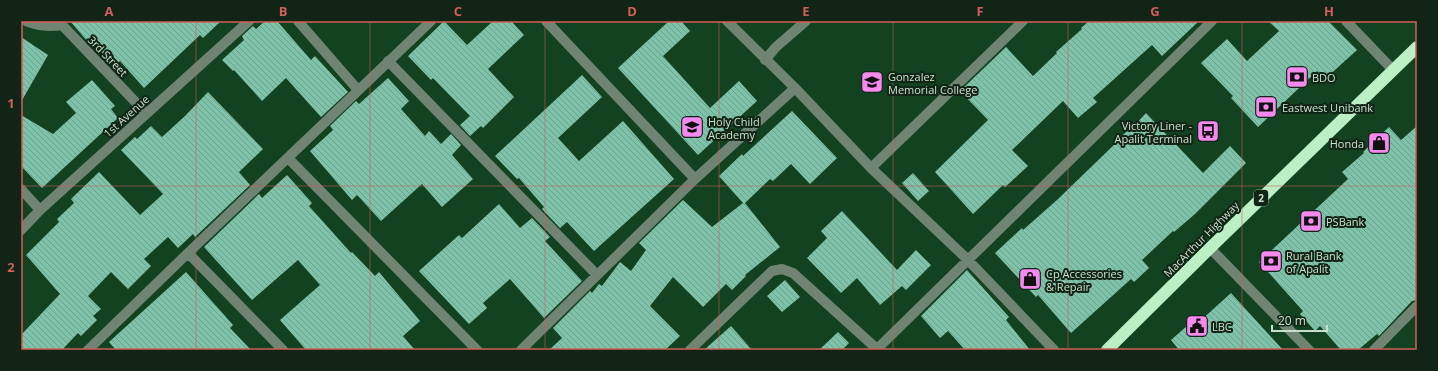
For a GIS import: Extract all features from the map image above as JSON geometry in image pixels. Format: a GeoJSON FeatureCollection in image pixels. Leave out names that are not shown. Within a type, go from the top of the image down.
{"type":"FeatureCollection","features":[{"type":"Feature","properties":{"kind":"highway","name":"MacArthur Highway"},"geometry":{"type":"LineString","coordinates":[[1107,350],[1417,47]]}},
{"type":"Feature","properties":{"kind":"street","name":"3rd Street"},"geometry":{"type":"LineString","coordinates":[[26,21],[37,26],[49,27],[63,23],[146,113]]}},
{"type":"Feature","properties":{"kind":"street","name":"1st Avenue"},"geometry":{"type":"LineString","coordinates":[[21,230],[40,210],[249,21]]}},
{"type":"Feature","properties":{"kind":"street"},"geometry":{"type":"LineString","coordinates":[[298,21],[358,90]]}},
{"type":"Feature","properties":{"kind":"street"},"geometry":{"type":"LineString","coordinates":[[91,349],[188,253],[431,21]]}},
{"type":"Feature","properties":{"kind":"street"},"geometry":{"type":"LineString","coordinates":[[546,21],[695,179]]}},
{"type":"Feature","properties":{"kind":"street"},"geometry":{"type":"LineString","coordinates":[[727,21],[795,88],[871,168],[967,259],[1054,350]]}},
{"type":"Feature","properties":{"kind":"street"},"geometry":{"type":"LineString","coordinates":[[765,60],[776,47],[806,21]]}},
{"type":"Feature","properties":{"kind":"street"},"geometry":{"type":"LineString","coordinates":[[871,168],[1023,21]]}},
{"type":"Feature","properties":{"kind":"street"},"geometry":{"type":"LineString","coordinates":[[690,350],[772,271],[782,268],[793,273],[876,349],[1212,21]]}},
{"type":"Feature","properties":{"kind":"street"},"geometry":{"type":"LineString","coordinates":[[1346,21],[1393,70]]}},
{"type":"Feature","properties":{"kind":"street"},"geometry":{"type":"LineString","coordinates":[[388,61],[597,275]]}},
{"type":"Feature","properties":{"kind":"street"},"geometry":{"type":"LineString","coordinates":[[521,350],[695,179],[795,88]]}},
{"type":"Feature","properties":{"kind":"street"},"geometry":{"type":"LineString","coordinates":[[288,158],[477,350]]}},
{"type":"Feature","properties":{"kind":"street"},"geometry":{"type":"LineString","coordinates":[[21,188],[40,210]]}},
{"type":"Feature","properties":{"kind":"street"},"geometry":{"type":"LineString","coordinates":[[1210,248],[1309,350]]}},
{"type":"Feature","properties":{"kind":"street"},"geometry":{"type":"LineString","coordinates":[[188,253],[283,350]]}},
{"type":"Feature","properties":{"kind":"street"},"geometry":{"type":"LineString","coordinates":[[1374,350],[1417,306]]}},
{"type":"Feature","properties":{"kind":"building"},"geometry":{"type":"Polygon","coordinates":[[[70,21],[221,21],[203,38],[200,35],[144,88],[120,61],[114,66],[91,40],[88,42],[70,21]]]}},
{"type":"Feature","properties":{"kind":"building"},"geometry":{"type":"Polygon","coordinates":[[[265,21],[277,21],[311,60],[315,56],[348,92],[321,117],[286,78],[262,101],[234,70],[233,71],[222,60],[244,40],[242,36],[253,26],[256,29],[265,21]]]}},
{"type":"Feature","properties":{"kind":"building"},"geometry":{"type":"Polygon","coordinates":[[[444,21],[467,45],[493,21],[511,21],[524,35],[488,69],[514,97],[483,128],[481,126],[470,136],[460,125],[470,116],[433,78],[431,80],[408,56],[444,21]]]}},
{"type":"Feature","properties":{"kind":"building"},"geometry":{"type":"Polygon","coordinates":[[[669,21],[681,21],[690,31],[663,56],[710,108],[739,81],[757,101],[698,155],[618,68],[669,21]]]}},
{"type":"Feature","properties":{"kind":"building"},"geometry":{"type":"Polygon","coordinates":[[[1089,21],[1199,21],[1162,56],[1152,45],[1093,98],[1097,102],[1078,118],[1063,101],[1012,150],[1028,166],[1005,187],[1003,185],[973,214],[935,172],[988,120],[960,91],[1006,47],[1033,76],[1089,21]]]}},
{"type":"Feature","properties":{"kind":"building"},"geometry":{"type":"Polygon","coordinates":[[[1268,21],[1328,21],[1357,50],[1325,79],[1317,71],[1258,127],[1231,98],[1233,96],[1201,63],[1227,39],[1247,61],[1279,31],[1268,21]]]}},
{"type":"Feature","properties":{"kind":"building"},"geometry":{"type":"Polygon","coordinates":[[[21,37],[48,55],[21,102],[21,37]]]}},
{"type":"Feature","properties":{"kind":"building"},"geometry":{"type":"Polygon","coordinates":[[[582,75],[602,97],[558,138],[579,161],[623,121],[674,179],[594,251],[567,222],[560,228],[542,209],[544,207],[519,178],[517,179],[495,156],[582,75]]]}},
{"type":"Feature","properties":{"kind":"building"},"geometry":{"type":"Polygon","coordinates":[[[388,78],[409,101],[401,109],[425,136],[429,131],[441,144],[451,134],[461,145],[452,155],[473,179],[442,207],[422,184],[381,221],[357,195],[352,200],[310,151],[333,130],[330,126],[356,101],[359,104],[388,78]]]}},
{"type":"Feature","properties":{"kind":"building"},"geometry":{"type":"Polygon","coordinates":[[[92,80],[115,106],[111,109],[118,118],[42,188],[21,166],[21,115],[53,134],[76,113],[66,102],[92,80]]]}},
{"type":"Feature","properties":{"kind":"building"},"geometry":{"type":"Polygon","coordinates":[[[208,92],[263,149],[239,172],[250,185],[195,237],[193,234],[178,248],[168,237],[144,259],[151,266],[128,289],[111,272],[88,296],[101,309],[93,316],[97,320],[81,336],[78,333],[62,350],[21,350],[21,335],[60,294],[26,255],[59,222],[57,219],[74,203],[71,199],[99,172],[140,215],[163,194],[121,150],[135,137],[137,139],[151,126],[162,137],[208,92]]]}},
{"type":"Feature","properties":{"kind":"building"},"geometry":{"type":"Polygon","coordinates":[[[792,111],[837,158],[810,184],[791,164],[773,181],[770,179],[745,203],[780,247],[745,275],[746,276],[732,290],[726,284],[703,307],[673,277],[650,306],[680,336],[665,350],[549,350],[562,338],[553,328],[590,291],[592,293],[599,284],[602,286],[620,262],[631,271],[646,250],[639,243],[683,200],[712,227],[743,203],[719,176],[792,111]]]}},
{"type":"Feature","properties":{"kind":"building"},"geometry":{"type":"Polygon","coordinates":[[[1146,113],[1203,173],[1230,146],[1246,163],[1195,214],[1174,232],[1173,231],[1142,260],[1149,268],[1134,282],[1131,279],[1071,333],[1038,295],[1036,297],[995,253],[1022,228],[1023,230],[1057,200],[1146,113]]]}},
{"type":"Feature","properties":{"kind":"building"},"geometry":{"type":"Polygon","coordinates":[[[1417,126],[1417,300],[1412,301],[1379,336],[1377,334],[1358,350],[1341,350],[1320,326],[1315,331],[1300,314],[1303,311],[1259,262],[1348,179],[1342,172],[1364,153],[1363,152],[1389,127],[1401,140],[1417,126]]]}},
{"type":"Feature","properties":{"kind":"building"},"geometry":{"type":"Polygon","coordinates":[[[913,173],[929,191],[918,201],[902,183],[913,173]]]}},
{"type":"Feature","properties":{"kind":"building"},"geometry":{"type":"Polygon","coordinates":[[[287,175],[312,203],[309,206],[351,253],[352,252],[375,276],[379,272],[420,321],[403,336],[415,350],[306,350],[280,320],[320,285],[298,260],[252,300],[204,247],[259,194],[262,198],[287,175]]]}},
{"type":"Feature","properties":{"kind":"building"},"geometry":{"type":"Polygon","coordinates":[[[499,204],[520,228],[532,218],[550,237],[545,241],[582,281],[544,318],[510,279],[483,303],[487,308],[469,324],[419,271],[459,235],[462,238],[499,204]]]}},
{"type":"Feature","properties":{"kind":"building"},"geometry":{"type":"Polygon","coordinates":[[[842,211],[897,270],[916,250],[931,265],[906,290],[902,286],[880,305],[857,278],[841,293],[807,258],[827,238],[821,231],[842,211]]]}},
{"type":"Feature","properties":{"kind":"building"},"geometry":{"type":"Polygon","coordinates":[[[967,270],[1009,317],[1006,320],[1030,350],[965,350],[948,331],[940,338],[921,316],[967,270]]]}},
{"type":"Feature","properties":{"kind":"building"},"geometry":{"type":"Polygon","coordinates":[[[186,272],[233,325],[230,328],[251,350],[116,350],[109,342],[186,272]]]}},
{"type":"Feature","properties":{"kind":"building"},"geometry":{"type":"Polygon","coordinates":[[[785,280],[800,297],[782,312],[767,296],[785,280]]]}},
{"type":"Feature","properties":{"kind":"building"},"geometry":{"type":"Polygon","coordinates":[[[1231,293],[1283,350],[1179,350],[1171,340],[1196,318],[1199,322],[1231,293]]]}},
{"type":"Feature","properties":{"kind":"building"},"geometry":{"type":"Polygon","coordinates":[[[731,326],[752,350],[704,350],[731,326]]]}},
{"type":"Feature","properties":{"kind":"building"},"geometry":{"type":"Polygon","coordinates":[[[838,332],[849,343],[842,350],[819,350],[838,332]]]}},
{"type":"Feature","properties":{"kind":"place","name":"BDO"},"geometry":{"type":"Point","coordinates":[1297,77]}},
{"type":"Feature","properties":{"kind":"place","name":"Gonzalez Memorial College"},"geometry":{"type":"Point","coordinates":[872,82]}},
{"type":"Feature","properties":{"kind":"place","name":"Eastwest Unibank"},"geometry":{"type":"Point","coordinates":[1266,107]}},
{"type":"Feature","properties":{"kind":"place","name":"Holy Child Academy"},"geometry":{"type":"Point","coordinates":[692,127]}},
{"type":"Feature","properties":{"kind":"place","name":"Victory Liner - Apalit Terminal"},"geometry":{"type":"Point","coordinates":[1208,131]}},
{"type":"Feature","properties":{"kind":"place","name":"Honda"},"geometry":{"type":"Point","coordinates":[1379,143]}},
{"type":"Feature","properties":{"kind":"place","name":"PSBank"},"geometry":{"type":"Point","coordinates":[1311,221]}},
{"type":"Feature","properties":{"kind":"place","name":"Rural Bank of Apalit"},"geometry":{"type":"Point","coordinates":[1271,261]}},
{"type":"Feature","properties":{"kind":"place","name":"Cp Accessories & Repair"},"geometry":{"type":"Point","coordinates":[1030,279]}},
{"type":"Feature","properties":{"kind":"place","name":"LBC"},"geometry":{"type":"Point","coordinates":[1197,326]}}]}
